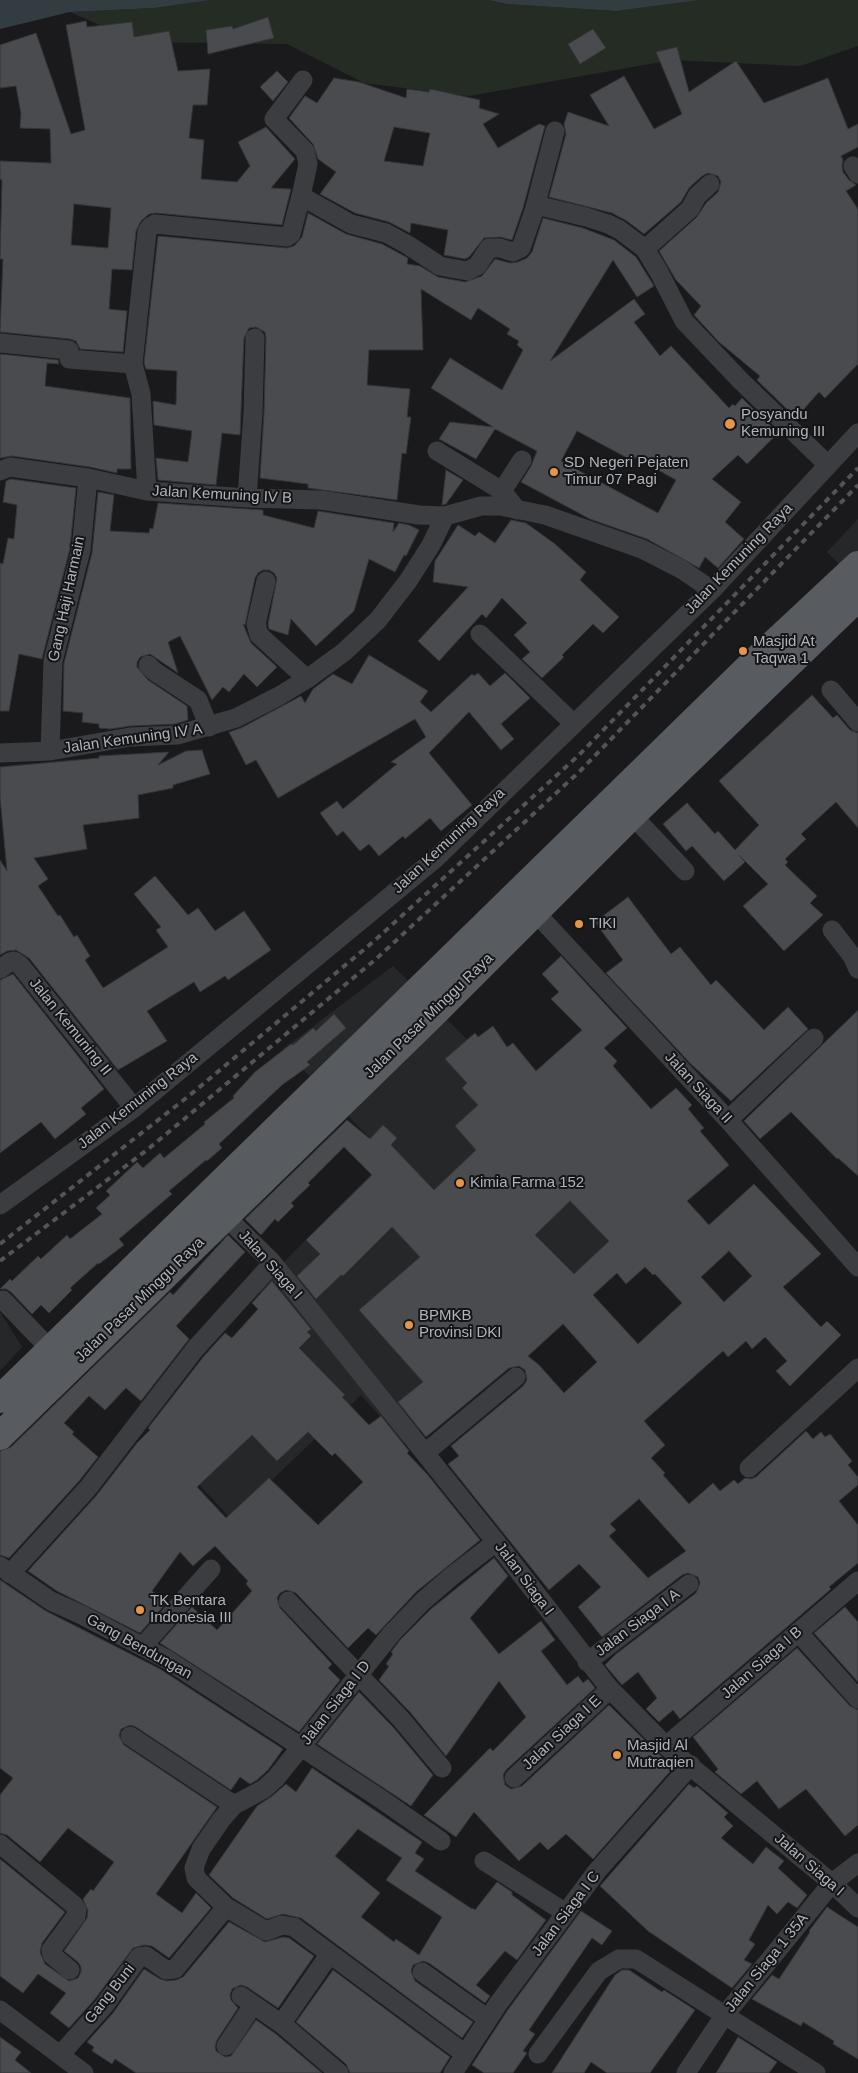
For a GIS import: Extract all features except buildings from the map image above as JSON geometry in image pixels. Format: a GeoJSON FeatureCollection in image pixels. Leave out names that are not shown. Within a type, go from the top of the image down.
{"type":"FeatureCollection","features":[{"type":"Feature","properties":{"kind":"main road","name":"Jalan Pasar Minggu Raya"},"geometry":{"type":"LineString","coordinates":[[0,1399],[753,663],[858,565]]}},
{"type":"Feature","properties":{"kind":"main road","name":"Jalan Pasar Minggu Raya"},"geometry":{"type":"LineString","coordinates":[[0,1436],[233,1224],[540,917],[642,827],[858,597]]}},
{"type":"Feature","properties":{"kind":"street"},"geometry":{"type":"LineString","coordinates":[[147,491],[141,394],[134,364],[147,232],[150,227],[156,224],[287,237],[291,234],[308,164],[305,152],[274,119],[303,80]]}},
{"type":"Feature","properties":{"kind":"street"},"geometry":{"type":"LineString","coordinates":[[301,196],[351,224],[393,237],[440,266],[467,271],[477,266],[489,248],[500,248],[513,252],[521,248],[536,205],[555,131]]}},
{"type":"Feature","properties":{"kind":"street"},"geometry":{"type":"LineString","coordinates":[[645,249],[690,209],[697,196],[710,184]]}},
{"type":"Feature","properties":{"kind":"street"},"geometry":{"type":"LineString","coordinates":[[536,205],[608,224],[645,249],[684,321],[740,380],[828,465]]}},
{"type":"Feature","properties":{"kind":"street"},"geometry":{"type":"LineString","coordinates":[[247,498],[253,413],[255,338]]}},
{"type":"Feature","properties":{"kind":"street"},"geometry":{"type":"LineString","coordinates":[[0,343],[69,350],[69,359],[134,364]]}},
{"type":"Feature","properties":{"kind":"street","name":"Jalan Kemuning Raya"},"geometry":{"type":"LineString","coordinates":[[0,1205],[134,1108],[435,859],[712,590],[858,433]]}},
{"type":"Feature","properties":{"kind":"street"},"geometry":{"type":"LineString","coordinates":[[437,451],[502,491],[517,510]]}},
{"type":"Feature","properties":{"kind":"street"},"geometry":{"type":"LineString","coordinates":[[502,491],[522,460]]}},
{"type":"Feature","properties":{"kind":"street","name":"Jalan Kemuning IV B"},"geometry":{"type":"LineString","coordinates":[[0,471],[10,467],[88,478],[147,491],[247,498],[321,500],[419,515],[446,516],[481,506],[500,506],[545,515],[642,549],[681,569],[712,590]]}},
{"type":"Feature","properties":{"kind":"street","name":"Gang Haji Harmain"},"geometry":{"type":"LineString","coordinates":[[50,751],[50,690],[53,661],[81,550],[88,478]]}},
{"type":"Feature","properties":{"kind":"street","name":"Jalan Kemuning IV A"},"geometry":{"type":"LineString","coordinates":[[0,753],[50,751],[130,737],[177,735],[236,718],[307,679],[344,652],[378,620],[408,581],[431,545],[446,516]]}},
{"type":"Feature","properties":{"kind":"street"},"geometry":{"type":"LineString","coordinates":[[266,581],[256,624],[259,635],[307,679]]}},
{"type":"Feature","properties":{"kind":"street"},"geometry":{"type":"LineString","coordinates":[[480,634],[573,723]]}},
{"type":"Feature","properties":{"kind":"street"},"geometry":{"type":"LineString","coordinates":[[148,665],[198,700],[209,727]]}},
{"type":"Feature","properties":{"kind":"street"},"geometry":{"type":"LineString","coordinates":[[831,690],[858,722]]}},
{"type":"Feature","properties":{"kind":"street"},"geometry":{"type":"LineString","coordinates":[[642,827],[685,871]]}},
{"type":"Feature","properties":{"kind":"street","name":"Jalan Siaga II"},"geometry":{"type":"LineString","coordinates":[[540,917],[728,1120],[858,1267]]}},
{"type":"Feature","properties":{"kind":"street"},"geometry":{"type":"LineString","coordinates":[[832,930],[852,956],[858,969]]}},
{"type":"Feature","properties":{"kind":"street","name":"Jalan Kemuning II"},"geometry":{"type":"LineString","coordinates":[[0,969],[10,962],[20,965],[134,1108]]}},
{"type":"Feature","properties":{"kind":"street"},"geometry":{"type":"LineString","coordinates":[[728,1120],[814,1038]]}},
{"type":"Feature","properties":{"kind":"street","name":"Jalan Siaga I"},"geometry":{"type":"LineString","coordinates":[[233,1224],[272,1262],[496,1542],[587,1662],[610,1689],[666,1746],[832,1883],[858,1908]]}},
{"type":"Feature","properties":{"kind":"street"},"geometry":{"type":"LineString","coordinates":[[6,1571],[88,1488],[194,1349],[272,1262]]}},
{"type":"Feature","properties":{"kind":"street"},"geometry":{"type":"LineString","coordinates":[[2,1300],[50,1349]]}},
{"type":"Feature","properties":{"kind":"street"},"geometry":{"type":"LineString","coordinates":[[750,1468],[858,1368]]}},
{"type":"Feature","properties":{"kind":"street"},"geometry":{"type":"LineString","coordinates":[[425,1453],[516,1377]]}},
{"type":"Feature","properties":{"kind":"street","name":"Jalan Siaga I D"},"geometry":{"type":"LineString","coordinates":[[226,1907],[194,1875],[194,1864],[201,1849],[234,1805],[269,1785],[392,1633],[423,1601],[496,1542]]}},
{"type":"Feature","properties":{"kind":"street"},"geometry":{"type":"LineString","coordinates":[[143,1646],[211,1568]]}},
{"type":"Feature","properties":{"kind":"street","name":"Gang Bendungan"},"geometry":{"type":"LineString","coordinates":[[6,1571],[51,1601],[166,1658],[441,1841]]}},
{"type":"Feature","properties":{"kind":"street","name":"Jalan Siaga I B"},"geometry":{"type":"LineString","coordinates":[[666,1746],[858,1581]]}},
{"type":"Feature","properties":{"kind":"street","name":"Jalan Siaga I A"},"geometry":{"type":"LineString","coordinates":[[587,1662],[689,1584]]}},
{"type":"Feature","properties":{"kind":"street"},"geometry":{"type":"LineString","coordinates":[[288,1601],[401,1719],[442,1768]]}},
{"type":"Feature","properties":{"kind":"street"},"geometry":{"type":"LineString","coordinates":[[798,1632],[858,1699]]}},
{"type":"Feature","properties":{"kind":"street","name":"Jalan Siaga I E"},"geometry":{"type":"LineString","coordinates":[[514,1778],[610,1689]]}},
{"type":"Feature","properties":{"kind":"street"},"geometry":{"type":"LineString","coordinates":[[130,1736],[234,1805]]}},
{"type":"Feature","properties":{"kind":"street","name":"Jalan Siaga I C"},"geometry":{"type":"LineString","coordinates":[[453,2073],[488,2019],[597,1871],[691,1765]]}},
{"type":"Feature","properties":{"kind":"street"},"geometry":{"type":"LineString","coordinates":[[0,1844],[77,1910],[76,1916],[51,1950],[52,1955],[70,1970]]}},
{"type":"Feature","properties":{"kind":"street"},"geometry":{"type":"LineString","coordinates":[[484,1861],[566,1913]]}},
{"type":"Feature","properties":{"kind":"street","name":"Jalan Siaga 1 35A"},"geometry":{"type":"LineString","coordinates":[[686,2073],[724,2016],[832,1883],[858,1862]]}},
{"type":"Feature","properties":{"kind":"street"},"geometry":{"type":"LineString","coordinates":[[226,1907],[266,1931],[282,1925],[294,1927],[329,1955],[465,2054]]}},
{"type":"Feature","properties":{"kind":"street","name":"Gang Buni"},"geometry":{"type":"LineString","coordinates":[[60,2055],[104,2006],[139,1957],[146,1956],[166,1970],[175,1969],[226,1907]]}},
{"type":"Feature","properties":{"kind":"street"},"geometry":{"type":"LineString","coordinates":[[283,2025],[284,2020],[329,1955]]}},
{"type":"Feature","properties":{"kind":"street"},"geometry":{"type":"LineString","coordinates":[[538,2054],[599,1971],[620,1959],[636,1960],[816,2073]]}},
{"type":"Feature","properties":{"kind":"street"},"geometry":{"type":"LineString","coordinates":[[422,1972],[488,2019]]}},
{"type":"Feature","properties":{"kind":"street"},"geometry":{"type":"LineString","coordinates":[[226,2046],[247,2001],[283,2025],[339,2073]]}},
{"type":"Feature","properties":{"kind":"street"},"geometry":{"type":"LineString","coordinates":[[0,2010],[84,2073]]}},
{"type":"Feature","properties":{"kind":"shaded area"},"geometry":{"type":"Polygon","coordinates":[[[0,0],[211,0],[154,8],[70,12],[0,29],[0,0]]]}},
{"type":"Feature","properties":{"kind":"shaded area"},"geometry":{"type":"Polygon","coordinates":[[[211,0],[488,0],[507,4],[616,11],[700,0],[858,0],[858,46],[800,66],[672,60],[469,96],[364,83],[287,44],[139,42],[70,12],[154,8],[211,0]]]}},
{"type":"Feature","properties":{"kind":"shaded area"},"geometry":{"type":"Polygon","coordinates":[[[488,0],[700,0],[616,11],[507,4],[488,0]]]}},
{"type":"Feature","properties":{"kind":"shaded area"},"geometry":{"type":"Polygon","coordinates":[[[858,519],[858,583],[827,552],[858,519]]]}},
{"type":"Feature","properties":{"kind":"shaded area"},"geometry":{"type":"Polygon","coordinates":[[[393,966],[642,1213],[537,1328],[404,1443],[361,1395],[231,1519],[179,1463],[300,1339],[257,1289],[388,1157],[283,1049],[393,966]]]}},
{"type":"Feature","properties":{"kind":"shaded area"},"geometry":{"type":"Polygon","coordinates":[[[0,1312],[22,1347],[0,1371],[0,1312]]]}},
{"type":"Feature","properties":{"kind":"railway"},"geometry":{"type":"LineString","coordinates":[[0,1244],[190,1095],[373,942],[579,755],[858,468]]}},
{"type":"Feature","properties":{"kind":"railway"},"geometry":{"type":"LineString","coordinates":[[0,1261],[147,1150],[376,959],[580,771],[858,485]]}},
{"type":"Feature","properties":{"kind":"place","name":"Posyandu Kemuning III"},"geometry":{"type":"Point","coordinates":[730,424]}},
{"type":"Feature","properties":{"kind":"place","name":"SD Negeri Pejaten Timur 07 Pagi"},"geometry":{"type":"Point","coordinates":[554,472]}},
{"type":"Feature","properties":{"kind":"place","name":"Masjid At Taqwa 1"},"geometry":{"type":"Point","coordinates":[743,651]}},
{"type":"Feature","properties":{"kind":"place","name":"TIKI"},"geometry":{"type":"Point","coordinates":[579,924]}},
{"type":"Feature","properties":{"kind":"place","name":"Kimia Farma 152"},"geometry":{"type":"Point","coordinates":[460,1183]}},
{"type":"Feature","properties":{"kind":"place","name":"BPMKB Provinsi DKI"},"geometry":{"type":"Point","coordinates":[409,1325]}},
{"type":"Feature","properties":{"kind":"place","name":"TK Bentara Indonesia III"},"geometry":{"type":"Point","coordinates":[140,1610]}},
{"type":"Feature","properties":{"kind":"place","name":"Masjid Al Mutraqien"},"geometry":{"type":"Point","coordinates":[617,1755]}}]}
